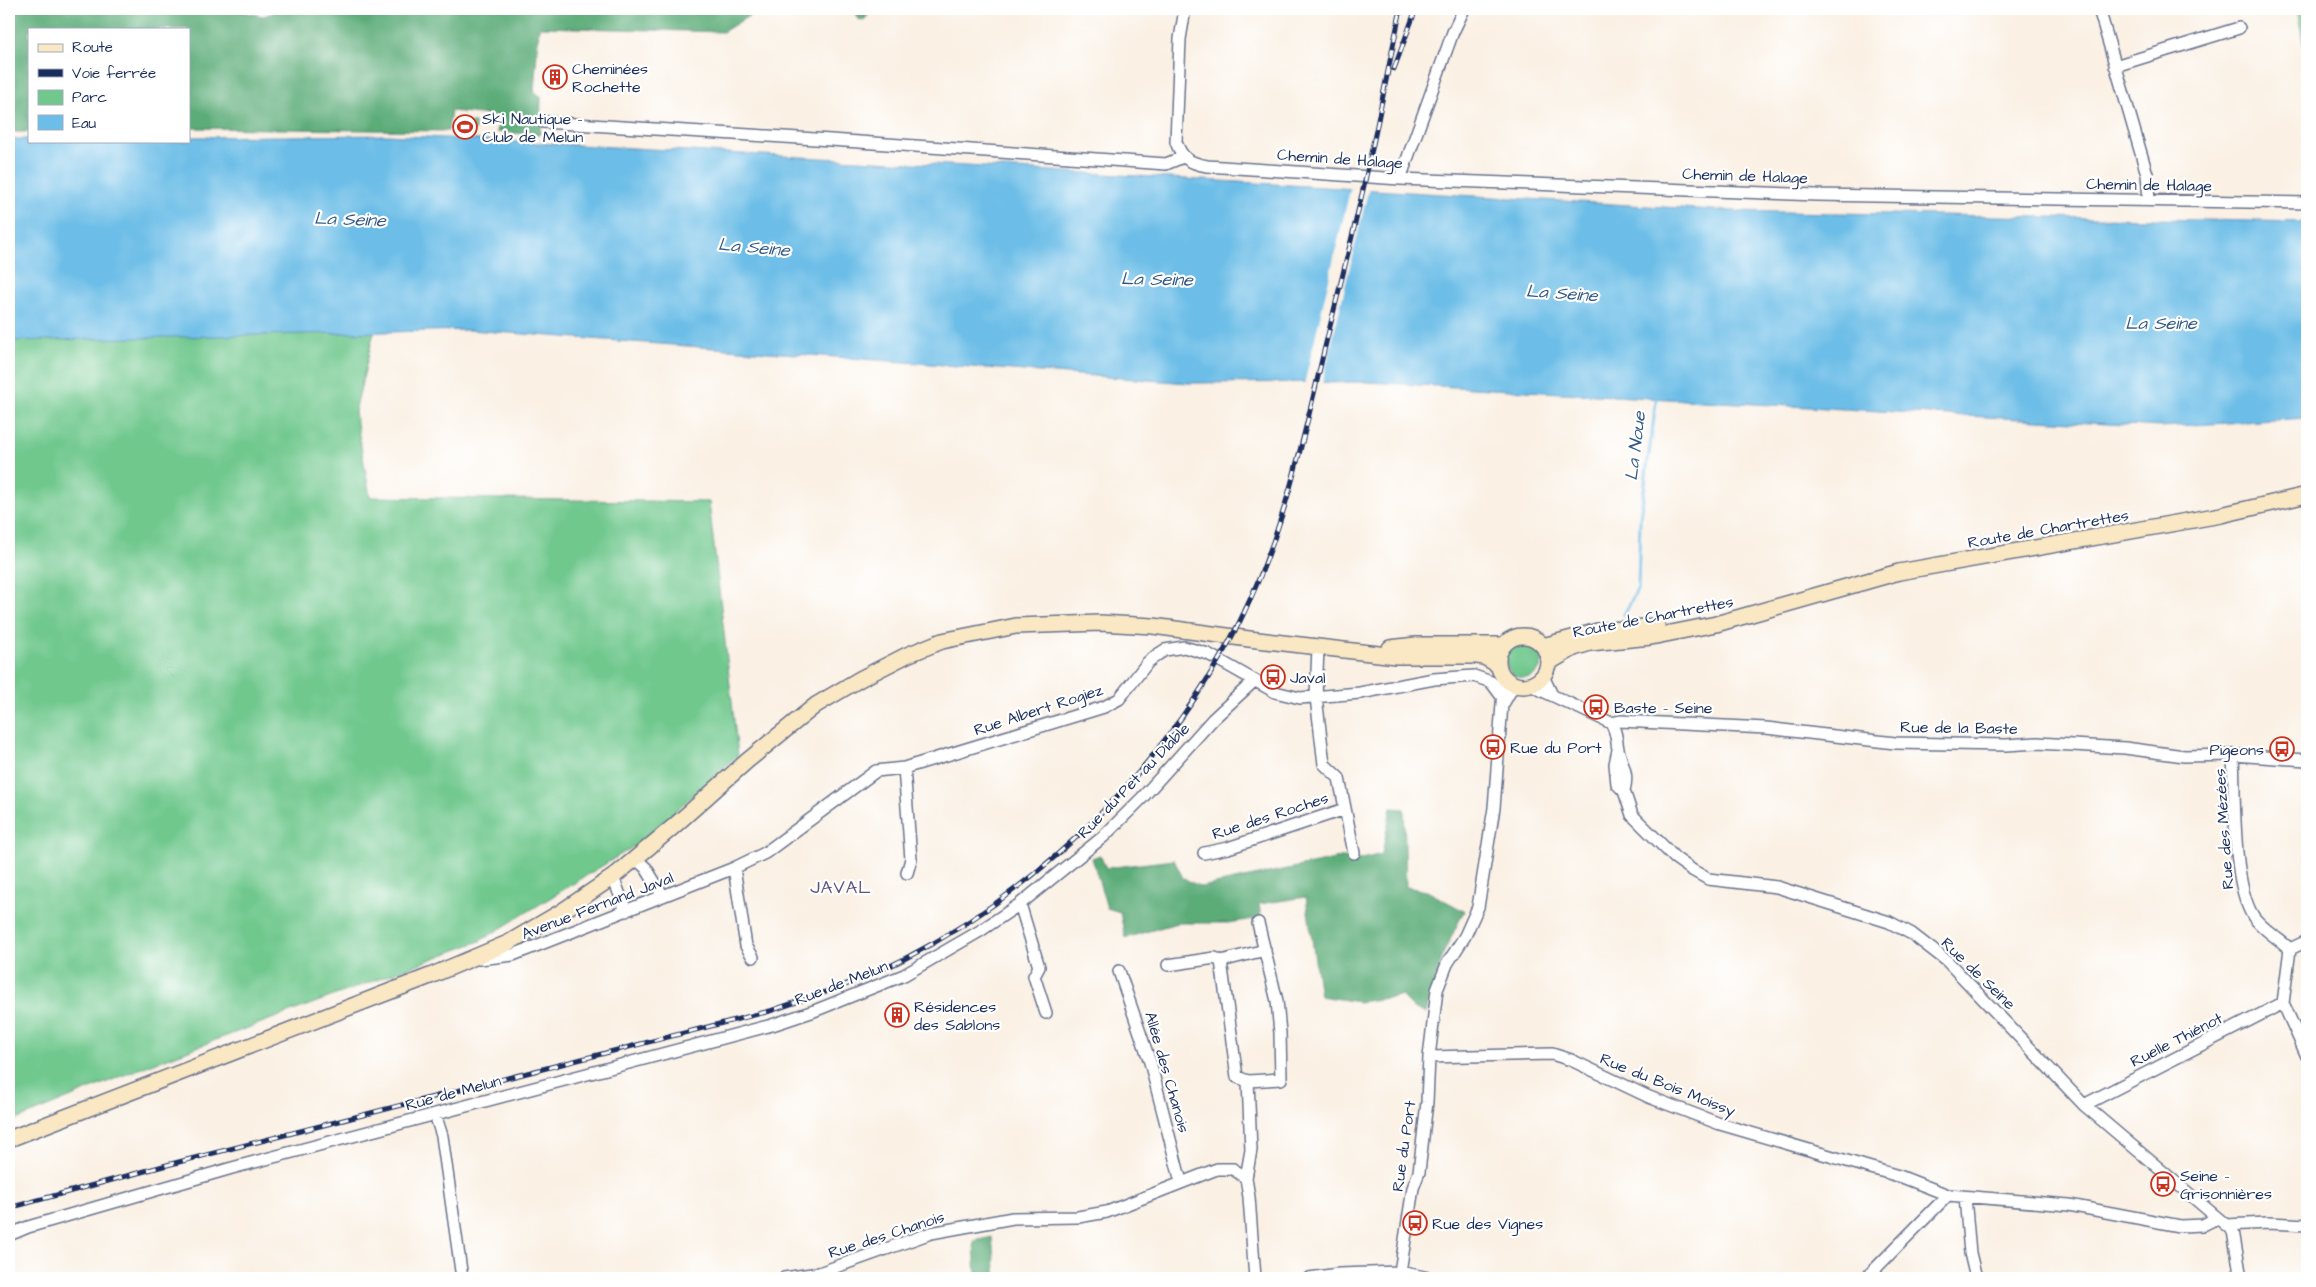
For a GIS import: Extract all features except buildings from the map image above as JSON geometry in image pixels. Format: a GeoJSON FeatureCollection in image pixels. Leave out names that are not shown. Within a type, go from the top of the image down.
{"type":"FeatureCollection","features":[{"type":"Feature","properties":{"kind":"main road","name":"Route de Chartrettes"},"geometry":{"type":"LineString","coordinates":[[1546,669],[1574,648],[1590,643],[1651,637],[1707,626],[1899,572],[2221,515],[2307,496]]}},
{"type":"Feature","properties":{"kind":"main road","name":"Route de Chartrettes"},"geometry":{"type":"LineString","coordinates":[[1543,646],[1598,631],[1644,628],[1796,600]]}},
{"type":"Feature","properties":{"kind":"main road"},"geometry":{"type":"LineString","coordinates":[[9,1139],[470,960],[508,943],[561,912],[613,877],[747,761],[816,705],[860,679],[907,655],[942,641],[1016,626],[1067,623],[1128,624],[1416,657],[1477,656],[1484,657],[1500,669]]}},
{"type":"Feature","properties":{"kind":"main road"},"geometry":{"type":"LineString","coordinates":[[1369,652],[1416,645],[1504,644],[1524,636],[1538,641],[1547,652],[1546,669],[1523,685],[1505,678],[1500,669],[1498,658],[1504,644]]}},
{"type":"Feature","properties":{"kind":"street"},"geometry":{"type":"LineString","coordinates":[[543,122],[1166,164],[1183,157],[1176,142],[1176,130],[1180,38],[1184,9]]}},
{"type":"Feature","properties":{"kind":"street"},"geometry":{"type":"LineString","coordinates":[[1400,179],[1453,32],[1464,9]]}},
{"type":"Feature","properties":{"kind":"street"},"geometry":{"type":"LineString","coordinates":[[2099,9],[2147,174],[2149,200]]}},
{"type":"Feature","properties":{"kind":"street"},"geometry":{"type":"LineString","coordinates":[[2115,66],[2239,28]]}},
{"type":"Feature","properties":{"kind":"street","name":"Chemin de Halage"},"geometry":{"type":"LineString","coordinates":[[1183,157],[1192,163],[1207,166],[1400,179],[1816,195],[2307,203]]}},
{"type":"Feature","properties":{"kind":"street","name":"Rue des Roches"},"geometry":{"type":"LineString","coordinates":[[1318,647],[1315,684],[1324,764],[1339,778],[1354,853]]}},
{"type":"Feature","properties":{"kind":"street","name":"Rue Albert Rogiez"},"geometry":{"type":"LineString","coordinates":[[930,760],[1104,707],[1119,699],[1153,658],[1165,650],[1174,648],[1192,648],[1200,651],[1275,692],[1291,696],[1316,698],[1360,693],[1434,679],[1474,676],[1491,682],[1502,702]]}},
{"type":"Feature","properties":{"kind":"street","name":"Rue du Port"},"geometry":{"type":"LineString","coordinates":[[1400,1272],[1413,1188],[1419,1172],[1437,990],[1447,964],[1465,936],[1478,907],[1494,808],[1503,684],[1500,669]]}},
{"type":"Feature","properties":{"kind":"street"},"geometry":{"type":"LineString","coordinates":[[1546,669],[1552,696]]}},
{"type":"Feature","properties":{"kind":"street","name":"Rue du Pet au Diable"},"geometry":{"type":"LineString","coordinates":[[904,975],[980,931],[1020,904],[1103,836],[1142,798],[1214,718],[1254,681]]}},
{"type":"Feature","properties":{"kind":"street"},"geometry":{"type":"LineString","coordinates":[[1502,702],[1509,693],[1523,685],[1611,723]]}},
{"type":"Feature","properties":{"kind":"street","name":"Rue de la Baste"},"geometry":{"type":"LineString","coordinates":[[1611,723],[1620,721],[1766,728],[1895,743],[1998,745],[2037,743],[2125,748],[2184,756],[2233,756],[2307,760]]}},
{"type":"Feature","properties":{"kind":"street","name":"Rue de Seine"},"geometry":{"type":"LineString","coordinates":[[1611,723],[1616,734],[1618,750],[1615,764],[1618,784],[1624,791],[1628,808],[1637,822],[1675,858],[1704,877],[1777,887],[1889,922],[1918,939],[1965,978],[2084,1105],[2222,1222]]}},
{"type":"Feature","properties":{"kind":"street","name":"Rue des Mézées"},"geometry":{"type":"LineString","coordinates":[[2233,756],[2239,873],[2246,902],[2254,917],[2290,949]]}},
{"type":"Feature","properties":{"kind":"street","name":"Avenue Fernand Javal"},"geometry":{"type":"LineString","coordinates":[[470,960],[513,955],[734,868],[765,853],[876,771],[904,768],[930,760]]}},
{"type":"Feature","properties":{"kind":"street"},"geometry":{"type":"LineString","coordinates":[[904,768],[911,859],[907,873]]}},
{"type":"Feature","properties":{"kind":"street","name":"Rue des Roches"},"geometry":{"type":"LineString","coordinates":[[1204,853],[1228,848],[1345,808]]}},
{"type":"Feature","properties":{"kind":"street"},"geometry":{"type":"LineString","coordinates":[[636,859],[646,868],[663,896]]}},
{"type":"Feature","properties":{"kind":"street"},"geometry":{"type":"LineString","coordinates":[[734,868],[746,946],[753,957]]}},
{"type":"Feature","properties":{"kind":"street"},"geometry":{"type":"LineString","coordinates":[[613,877],[626,911]]}},
{"type":"Feature","properties":{"kind":"street"},"geometry":{"type":"LineString","coordinates":[[1020,904],[1039,967],[1034,976],[1046,1013]]}},
{"type":"Feature","properties":{"kind":"street"},"geometry":{"type":"LineString","coordinates":[[1221,961],[1237,1077],[1248,1081],[1281,1079],[1277,1001],[1258,922]]}},
{"type":"Feature","properties":{"kind":"street"},"geometry":{"type":"LineString","coordinates":[[2307,941],[2290,949],[2283,1003],[2307,1056]]}},
{"type":"Feature","properties":{"kind":"street"},"geometry":{"type":"LineString","coordinates":[[1168,965],[1214,958],[1221,961],[1265,950]]}},
{"type":"Feature","properties":{"kind":"street","name":"Allée des Chanois"},"geometry":{"type":"LineString","coordinates":[[1119,971],[1153,1071],[1181,1182]]}},
{"type":"Feature","properties":{"kind":"street","name":"Rue de Melun"},"geometry":{"type":"LineString","coordinates":[[9,1235],[28,1227],[222,1170],[772,1025],[814,1011],[904,975]]}},
{"type":"Feature","properties":{"kind":"street","name":"Ruelle Thiénot"},"geometry":{"type":"LineString","coordinates":[[2084,1105],[2283,1003]]}},
{"type":"Feature","properties":{"kind":"street","name":"Rue du Bois Moissy"},"geometry":{"type":"LineString","coordinates":[[1429,1057],[1552,1054],[1571,1060],[1649,1097],[1720,1124],[1902,1177],[1948,1195],[2069,1205],[2180,1226],[2222,1222],[2268,1222],[2307,1225]]}},
{"type":"Feature","properties":{"kind":"street"},"geometry":{"type":"LineString","coordinates":[[1248,1081],[1251,1150],[1246,1178],[1255,1278]]}},
{"type":"Feature","properties":{"kind":"street"},"geometry":{"type":"LineString","coordinates":[[435,1114],[442,1136],[462,1278]]}},
{"type":"Feature","properties":{"kind":"street","name":"Rue des Chanois"},"geometry":{"type":"LineString","coordinates":[[784,1278],[819,1273],[930,1233],[1013,1218],[1078,1217],[1107,1212],[1217,1169],[1233,1169],[1246,1178]]}},
{"type":"Feature","properties":{"kind":"street"},"geometry":{"type":"LineString","coordinates":[[1866,1278],[1948,1195]]}},
{"type":"Feature","properties":{"kind":"street"},"geometry":{"type":"LineString","coordinates":[[1965,1197],[1970,1253],[1976,1278]]}},
{"type":"Feature","properties":{"kind":"street"},"geometry":{"type":"LineString","coordinates":[[2222,1222],[2233,1231],[2241,1278]]}},
{"type":"Feature","properties":{"kind":"street"},"geometry":{"type":"LineString","coordinates":[[1309,1278],[1339,1274],[1400,1272],[1429,1278]]}},
{"type":"Feature","properties":{"kind":"green space"},"geometry":{"type":"Polygon","coordinates":[[[9,9],[230,9],[263,16],[285,9],[760,9],[723,32],[539,27],[534,91],[541,97],[540,135],[497,132],[499,116],[451,111],[448,131],[190,128],[190,28],[28,28],[28,132],[9,132],[9,9]]]}},
{"type":"Feature","properties":{"kind":"green space"},"geometry":{"type":"Polygon","coordinates":[[[806,9],[869,9],[869,14],[864,20],[858,19],[855,11],[821,12],[806,9]]]}},
{"type":"Feature","properties":{"kind":"green space"},"geometry":{"type":"Polygon","coordinates":[[[2297,9],[2307,9],[2307,63],[2297,9]]]}},
{"type":"Feature","properties":{"kind":"green space","name":"Ski Nautique - Club de Melun"},"geometry":{"type":"Polygon","coordinates":[[[456,123],[475,123],[475,131],[456,130],[456,123]]]}},
{"type":"Feature","properties":{"kind":"green space"},"geometry":{"type":"Polygon","coordinates":[[[374,332],[355,412],[370,497],[709,502],[738,755],[641,842],[480,941],[141,1068],[9,1123],[9,340],[374,332]]]}},
{"type":"Feature","properties":{"kind":"green space"},"geometry":{"type":"Polygon","coordinates":[[[1524,642],[1531,643],[1537,647],[1541,653],[1541,667],[1537,673],[1531,677],[1524,678],[1517,677],[1511,673],[1507,667],[1506,660],[1507,653],[1511,647],[1517,643],[1524,642]]]}},
{"type":"Feature","properties":{"kind":"green space"},"geometry":{"type":"Polygon","coordinates":[[[1391,808],[1404,809],[1406,887],[1427,891],[1464,911],[1443,954],[1426,1013],[1413,1008],[1401,996],[1359,1002],[1320,996],[1306,897],[1259,904],[1261,918],[1228,923],[1177,923],[1125,938],[1120,912],[1107,908],[1092,858],[1100,855],[1106,868],[1174,860],[1183,878],[1201,887],[1345,857],[1357,860],[1382,854],[1391,808]]]}},
{"type":"Feature","properties":{"kind":"green space"},"geometry":{"type":"Polygon","coordinates":[[[992,1237],[996,1278],[976,1278],[974,1241],[992,1237]]]}},
{"type":"Feature","properties":{"kind":"water","name":"La Seine"},"geometry":{"type":"Polygon","coordinates":[[[388,135],[932,164],[1731,211],[2307,222],[2307,418],[2161,427],[1367,382],[1189,383],[469,330],[9,341],[9,139],[28,139],[28,142],[190,142],[190,137],[388,135]]]}},
{"type":"Feature","properties":{"kind":"pier"},"geometry":{"type":"Polygon","coordinates":[[[1351,186],[1369,187],[1322,384],[1304,385],[1351,186]]]}},
{"type":"Feature","properties":{"kind":"waterway","name":"La Noue"},"geometry":{"type":"LineString","coordinates":[[1624,615],[1638,588],[1640,519],[1657,395]]}},
{"type":"Feature","properties":{"kind":"railway"},"geometry":{"type":"LineString","coordinates":[[9,1208],[167,1165],[770,1011],[856,981],[906,958],[958,928],[1008,895],[1055,857],[1099,815],[1140,771],[1177,723],[1211,673],[1240,621],[1255,589],[1268,557],[1299,457],[1359,207],[1401,9]]}},
{"type":"Feature","properties":{"kind":"railway"},"geometry":{"type":"LineString","coordinates":[[1394,69],[1416,9]]}},
{"type":"Feature","properties":{"kind":"place","name":"Cheminées Rochette"},"geometry":{"type":"Point","coordinates":[555,77]}},
{"type":"Feature","properties":{"kind":"place","name":"Ski Nautique - Club de Melun"},"geometry":{"type":"Point","coordinates":[465,127]}},
{"type":"Feature","properties":{"kind":"place","name":"Javal"},"geometry":{"type":"Point","coordinates":[1273,677]}},
{"type":"Feature","properties":{"kind":"place","name":"Baste - Seine"},"geometry":{"type":"Point","coordinates":[1596,707]}},
{"type":"Feature","properties":{"kind":"place","name":"Rue du Port"},"geometry":{"type":"Point","coordinates":[1493,747]}},
{"type":"Feature","properties":{"kind":"place","name":"Pigeons"},"geometry":{"type":"Point","coordinates":[2282,749]}},
{"type":"Feature","properties":{"kind":"place","name":"Résidences des Sablons"},"geometry":{"type":"Point","coordinates":[897,1015]}},
{"type":"Feature","properties":{"kind":"place","name":"Seine - Grisonnières"},"geometry":{"type":"Point","coordinates":[2163,1184]}},
{"type":"Feature","properties":{"kind":"place","name":"Rue des Vignes"},"geometry":{"type":"Point","coordinates":[1415,1223]}},
{"type":"Feature","properties":{"kind":"district","name":"JAVAL"},"geometry":{"type":"Point","coordinates":[841,887]}}]}
